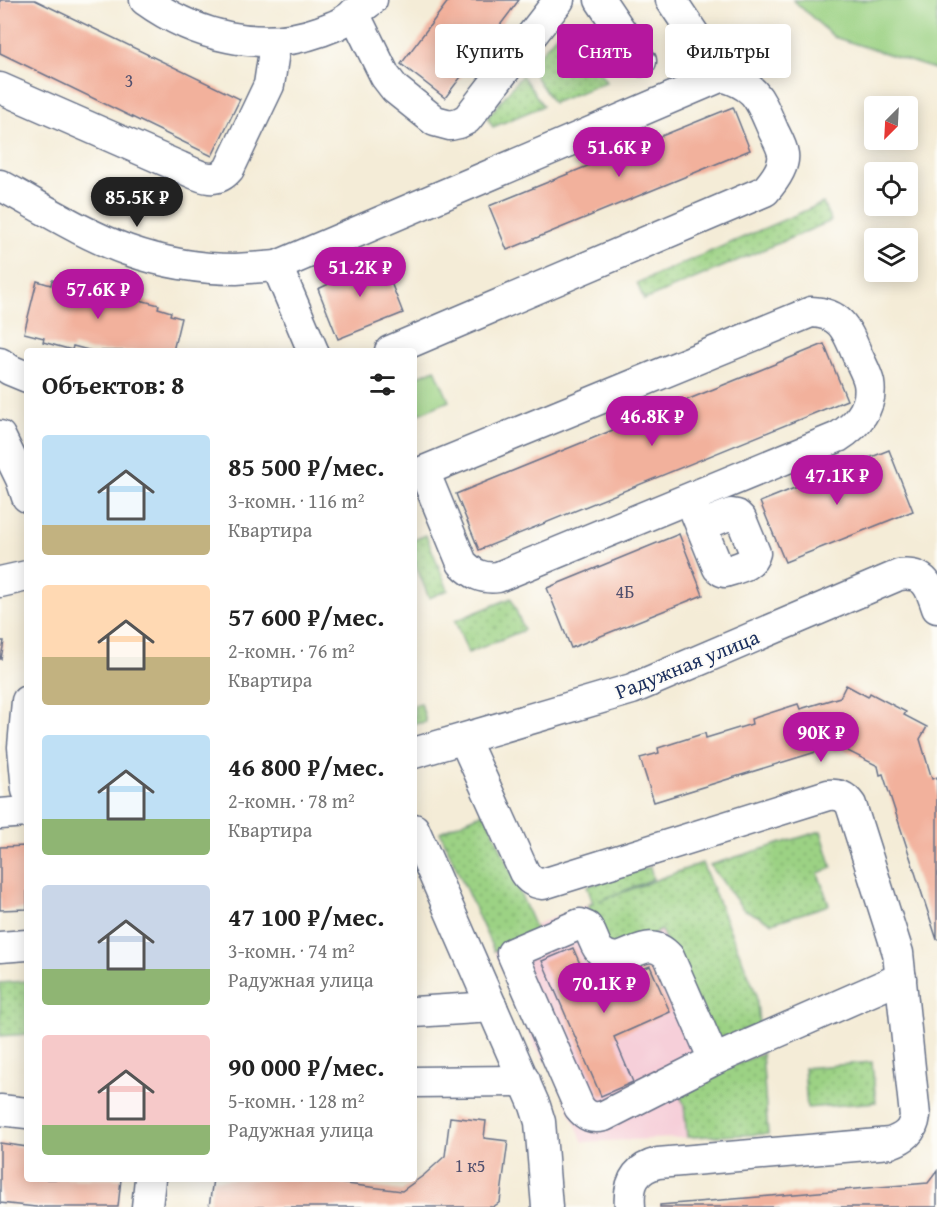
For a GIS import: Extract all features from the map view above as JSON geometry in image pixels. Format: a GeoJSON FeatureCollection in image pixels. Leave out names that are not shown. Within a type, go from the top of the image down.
{"type":"FeatureCollection","features":[{"type":"Feature","properties":{"kind":"street"},"geometry":{"type":"LineString","coordinates":[[145,0],[157,9],[194,28],[232,39],[272,41],[307,36],[341,23],[363,7],[390,84],[435,121],[450,125],[467,119],[559,0]]}},
{"type":"Feature","properties":{"kind":"street"},"geometry":{"type":"LineString","coordinates":[[600,0],[616,24]]}},
{"type":"Feature","properties":{"kind":"street"},"geometry":{"type":"LineString","coordinates":[[671,0],[687,24]]}},
{"type":"Feature","properties":{"kind":"street"},"geometry":{"type":"LineString","coordinates":[[0,88],[204,177],[218,178],[229,169],[269,85],[272,41]]}},
{"type":"Feature","properties":{"kind":"street"},"geometry":{"type":"LineString","coordinates":[[0,185],[97,237],[154,258],[235,269],[277,266],[717,78]]}},
{"type":"Feature","properties":{"kind":"street"},"geometry":{"type":"LineString","coordinates":[[397,348],[765,191],[777,175],[783,154],[759,98],[742,83],[728,78]]}},
{"type":"Feature","properties":{"kind":"street"},"geometry":{"type":"LineString","coordinates":[[277,266],[312,348]]}},
{"type":"Feature","properties":{"kind":"street"},"geometry":{"type":"LineString","coordinates":[[811,312],[819,312],[837,320],[846,328],[869,382],[866,407],[858,422],[838,437],[498,577],[480,576],[470,572],[462,563],[419,473],[811,312]]}},
{"type":"Feature","properties":{"kind":"street"},"geometry":{"type":"LineString","coordinates":[[0,363],[24,376]]}},
{"type":"Feature","properties":{"kind":"street"},"geometry":{"type":"LineString","coordinates":[[0,436],[24,488]]}},
{"type":"Feature","properties":{"kind":"street"},"geometry":{"type":"LineString","coordinates":[[690,499],[701,526]]}},
{"type":"Feature","properties":{"kind":"street","name":"Радужная улица"},"geometry":{"type":"LineString","coordinates":[[417,752],[632,689],[899,575],[907,574],[922,579],[930,588],[937,608]]}},
{"type":"Feature","properties":{"kind":"street"},"geometry":{"type":"LineString","coordinates":[[0,582],[24,577]]}},
{"type":"Feature","properties":{"kind":"street"},"geometry":{"type":"LineString","coordinates":[[20,762],[24,727]]}},
{"type":"Feature","properties":{"kind":"street"},"geometry":{"type":"LineString","coordinates":[[464,739],[524,872],[528,878],[538,884],[828,795],[842,796],[848,799],[851,805],[896,945],[925,1090],[911,1130],[901,1139],[890,1143],[658,1163],[637,1174],[632,1182],[629,1196],[630,1207]]}},
{"type":"Feature","properties":{"kind":"street"},"geometry":{"type":"LineString","coordinates":[[0,814],[24,812]]}},
{"type":"Feature","properties":{"kind":"street"},"geometry":{"type":"LineString","coordinates":[[417,836],[536,1106],[540,1122],[547,1207]]}},
{"type":"Feature","properties":{"kind":"street"},"geometry":{"type":"LineString","coordinates":[[476,969],[580,924],[590,930],[599,951],[612,957],[626,956],[647,947],[658,948],[669,957],[714,1060]]}},
{"type":"Feature","properties":{"kind":"street"},"geometry":{"type":"LineString","coordinates":[[0,946],[24,945]]}},
{"type":"Feature","properties":{"kind":"street"},"geometry":{"type":"LineString","coordinates":[[512,953],[579,1107],[591,1117],[604,1116],[714,1060],[901,978]]}},
{"type":"Feature","properties":{"kind":"street"},"geometry":{"type":"LineString","coordinates":[[417,1012],[492,1007]]}},
{"type":"Feature","properties":{"kind":"street"},"geometry":{"type":"LineString","coordinates":[[417,1082],[525,1081]]}},
{"type":"Feature","properties":{"kind":"street"},"geometry":{"type":"LineString","coordinates":[[0,1110],[24,1113]]}},
{"type":"Feature","properties":{"kind":"street"},"geometry":{"type":"LineString","coordinates":[[147,1207],[150,1182]]}},
{"type":"Feature","properties":{"kind":"shaded area"},"geometry":{"type":"Polygon","coordinates":[[[485,812],[534,925],[702,863],[756,993],[768,1134],[583,1142],[552,1069],[535,1047],[440,832],[485,812]]]}},
{"type":"Feature","properties":{"kind":"green space"},"geometry":{"type":"Polygon","coordinates":[[[793,0],[937,0],[937,70],[834,37],[793,0]]]}},
{"type":"Feature","properties":{"kind":"green space"},"geometry":{"type":"Polygon","coordinates":[[[557,34],[557,78],[603,78],[606,82],[553,103],[536,78],[545,78],[545,48],[557,34]]]}},
{"type":"Feature","properties":{"kind":"green space"},"geometry":{"type":"Polygon","coordinates":[[[520,78],[524,78],[543,106],[493,127],[487,118],[520,78]]]}},
{"type":"Feature","properties":{"kind":"green space"},"geometry":{"type":"Polygon","coordinates":[[[823,203],[831,221],[644,300],[637,283],[823,203]]]}},
{"type":"Feature","properties":{"kind":"green space"},"geometry":{"type":"Polygon","coordinates":[[[435,369],[449,401],[417,415],[417,377],[435,369]]]}},
{"type":"Feature","properties":{"kind":"green space"},"geometry":{"type":"Polygon","coordinates":[[[426,535],[448,590],[429,598],[417,568],[417,539],[426,535]]]}},
{"type":"Feature","properties":{"kind":"green space"},"geometry":{"type":"Polygon","coordinates":[[[511,598],[524,630],[468,653],[455,621],[511,598]]]}},
{"type":"Feature","properties":{"kind":"green space"},"geometry":{"type":"Polygon","coordinates":[[[421,703],[426,722],[417,724],[417,704],[421,703]]]}},
{"type":"Feature","properties":{"kind":"green space"},"geometry":{"type":"Polygon","coordinates":[[[485,812],[537,932],[494,951],[440,832],[485,812]]]}},
{"type":"Feature","properties":{"kind":"green space"},"geometry":{"type":"Polygon","coordinates":[[[821,831],[832,868],[818,873],[829,905],[772,923],[743,909],[710,865],[821,831]]]}},
{"type":"Feature","properties":{"kind":"green space"},"geometry":{"type":"Polygon","coordinates":[[[702,863],[756,993],[759,1024],[717,1041],[708,1036],[661,930],[624,948],[603,942],[588,905],[593,903],[587,886],[650,867],[653,879],[599,901],[702,863]]]}},
{"type":"Feature","properties":{"kind":"green space"},"geometry":{"type":"Polygon","coordinates":[[[24,981],[24,1034],[0,1036],[0,983],[24,981]]]}},
{"type":"Feature","properties":{"kind":"green space"},"geometry":{"type":"Polygon","coordinates":[[[762,1053],[768,1134],[687,1137],[684,1105],[678,1090],[762,1053]]]}},
{"type":"Feature","properties":{"kind":"green space"},"geometry":{"type":"Polygon","coordinates":[[[872,1062],[876,1102],[807,1108],[804,1068],[872,1062]]]}},
{"type":"Feature","properties":{"kind":"building"},"geometry":{"type":"Polygon","coordinates":[[[0,0],[35,0],[240,99],[212,156],[0,53],[0,0]]]}},
{"type":"Feature","properties":{"kind":"building"},"geometry":{"type":"Polygon","coordinates":[[[449,0],[519,0],[501,24],[435,24],[435,78],[460,78],[445,98],[401,64],[449,0]]]}},
{"type":"Feature","properties":{"kind":"building"},"geometry":{"type":"Polygon","coordinates":[[[733,107],[750,150],[507,250],[489,206],[733,107]]]}},
{"type":"Feature","properties":{"kind":"building"},"geometry":{"type":"Polygon","coordinates":[[[369,259],[372,266],[383,262],[403,313],[338,339],[318,289],[331,283],[330,274],[369,259]]]}},
{"type":"Feature","properties":{"kind":"building"},"geometry":{"type":"Polygon","coordinates":[[[64,279],[92,287],[91,290],[103,294],[102,298],[119,302],[120,298],[131,301],[132,298],[159,305],[158,308],[171,312],[170,315],[181,318],[174,348],[81,348],[73,346],[72,348],[65,348],[43,342],[44,338],[24,333],[37,281],[51,285],[52,280],[63,283],[64,279]]]}},
{"type":"Feature","properties":{"kind":"building"},"geometry":{"type":"Polygon","coordinates":[[[824,344],[847,400],[479,550],[456,494],[824,344]]]}},
{"type":"Feature","properties":{"kind":"building"},"geometry":{"type":"Polygon","coordinates":[[[889,450],[913,511],[785,562],[760,502],[889,450]]]}},
{"type":"Feature","properties":{"kind":"building"},"geometry":{"type":"Polygon","coordinates":[[[679,534],[703,595],[571,648],[547,588],[679,534]]]}},
{"type":"Feature","properties":{"kind":"building"},"geometry":{"type":"Polygon","coordinates":[[[0,641],[4,641],[1,659],[0,659],[0,641]]]}},
{"type":"Feature","properties":{"kind":"building"},"geometry":{"type":"Polygon","coordinates":[[[846,685],[868,697],[870,693],[906,712],[904,715],[927,727],[920,739],[932,779],[937,777],[937,940],[883,774],[880,775],[878,766],[842,748],[833,751],[832,747],[654,802],[640,758],[659,753],[658,748],[705,733],[706,738],[752,724],[751,719],[798,704],[800,709],[840,697],[846,685]]]}},
{"type":"Feature","properties":{"kind":"building"},"geometry":{"type":"Polygon","coordinates":[[[24,846],[24,909],[0,910],[0,847],[24,846]]]}},
{"type":"Feature","properties":{"kind":"building"},"geometry":{"type":"Polygon","coordinates":[[[573,948],[592,991],[650,966],[670,1012],[614,1037],[633,1082],[601,1096],[542,961],[573,948]]]}},
{"type":"Feature","properties":{"kind":"building"},"geometry":{"type":"Polygon","coordinates":[[[450,1117],[486,1121],[484,1138],[508,1141],[500,1202],[493,1207],[209,1207],[213,1182],[331,1182],[402,1191],[417,1182],[445,1156],[450,1117]]]}},
{"type":"Feature","properties":{"kind":"building"},"geometry":{"type":"Polygon","coordinates":[[[0,1143],[24,1147],[24,1182],[121,1182],[118,1207],[36,1207],[0,1203],[0,1143]]]}},
{"type":"Feature","properties":{"kind":"building"},"geometry":{"type":"Polygon","coordinates":[[[937,1171],[937,1207],[660,1207],[660,1205],[928,1183],[937,1171]]]}}]}
